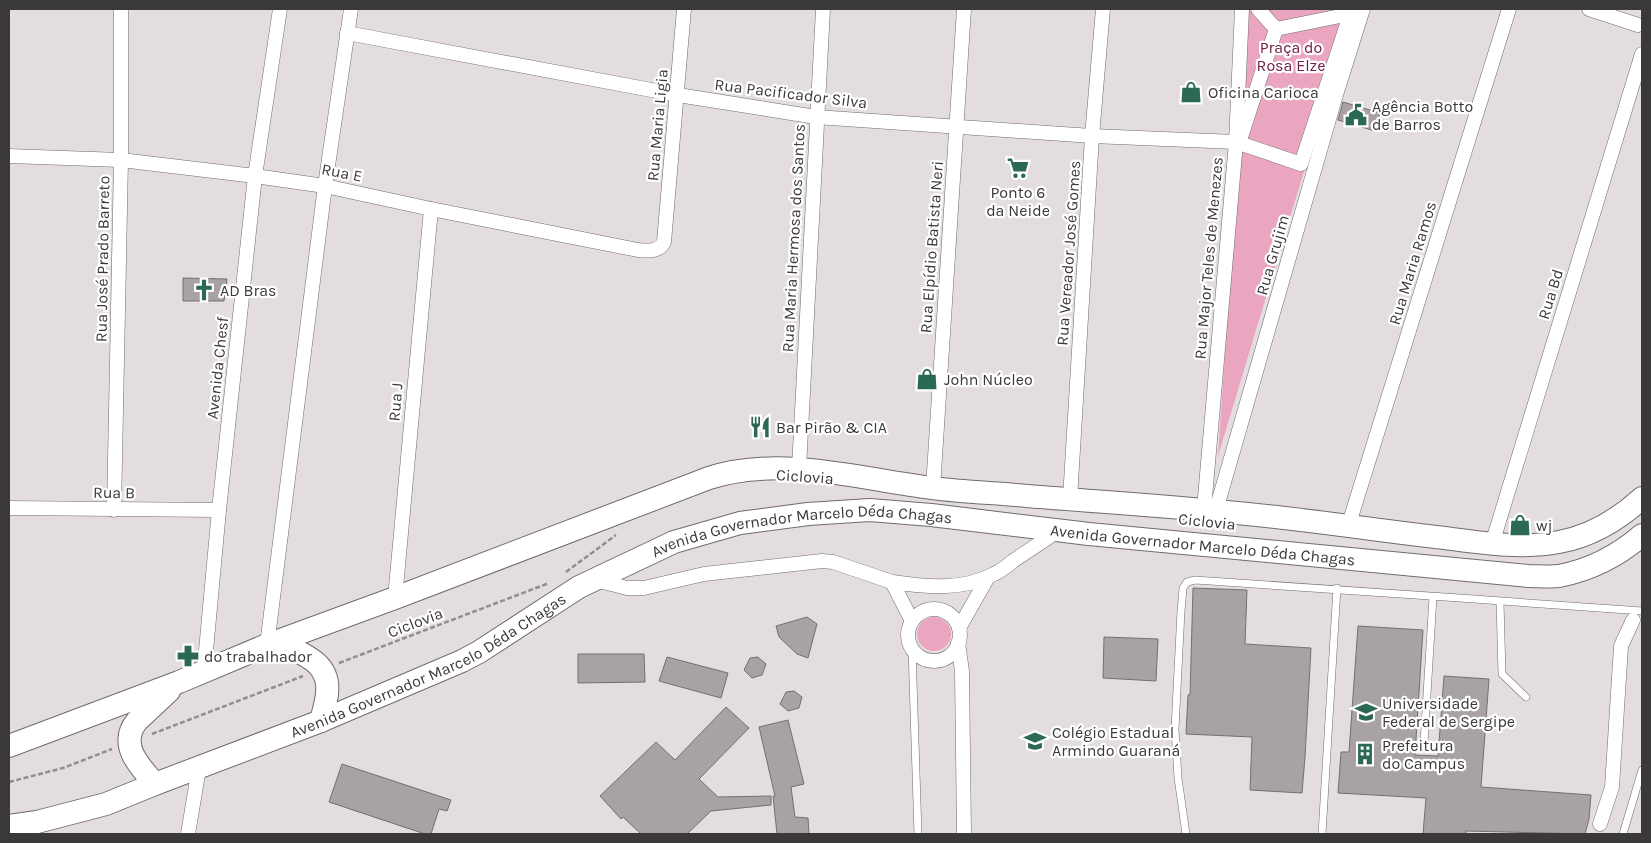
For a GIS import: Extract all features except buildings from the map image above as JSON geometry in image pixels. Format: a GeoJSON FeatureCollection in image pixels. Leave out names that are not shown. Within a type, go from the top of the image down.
{"type":"FeatureCollection","features":[{"type":"Feature","properties":{"kind":"main road","name":"Avenida Governador Marcelo Déda Chagas"},"geometry":{"type":"LineString","coordinates":[[9,746],[179,682],[272,643],[728,472],[799,469],[933,488],[1210,510],[1492,544],[1517,545],[1559,542],[1583,536],[1603,528],[1625,514],[1642,498]]}},
{"type":"Feature","properties":{"kind":"main road","name":"Avenida Governador Marcelo Déda Chagas"},"geometry":{"type":"LineString","coordinates":[[9,826],[37,822],[106,804],[321,722],[462,661],[578,588],[674,542],[740,523],[808,514],[870,510],[931,515],[1058,531],[1528,576],[1558,576],[1585,570],[1628,547],[1642,535]]}},
{"type":"Feature","properties":{"kind":"main road"},"geometry":{"type":"LineString","coordinates":[[272,643],[314,661],[323,669],[327,683],[327,694],[321,722]]}},
{"type":"Feature","properties":{"kind":"main road"},"geometry":{"type":"LineString","coordinates":[[155,784],[139,766],[129,743],[129,736],[134,726],[144,714],[179,682]]}},
{"type":"Feature","properties":{"kind":"street","name":"Rua José Prado Barreto"},"geometry":{"type":"LineString","coordinates":[[114,510],[121,160],[121,9]]}},
{"type":"Feature","properties":{"kind":"street","name":"Avenida Chesf"},"geometry":{"type":"LineString","coordinates":[[204,672],[219,510],[255,176],[280,9]]}},
{"type":"Feature","properties":{"kind":"street"},"geometry":{"type":"LineString","coordinates":[[272,643],[325,186],[351,9]]}},
{"type":"Feature","properties":{"kind":"street","name":"Rua Maria Ligia"},"geometry":{"type":"LineString","coordinates":[[663,244],[678,95],[684,9]]}},
{"type":"Feature","properties":{"kind":"street","name":"Rua Maria Hermosa dos Santos"},"geometry":{"type":"LineString","coordinates":[[799,469],[823,9]]}},
{"type":"Feature","properties":{"kind":"street","name":"Rua Elpídio Batista Neri"},"geometry":{"type":"LineString","coordinates":[[933,488],[964,9]]}},
{"type":"Feature","properties":{"kind":"street","name":"Rua Vereador José Gomes"},"geometry":{"type":"LineString","coordinates":[[1070,499],[1092,136],[1103,9]]}},
{"type":"Feature","properties":{"kind":"street","name":"Rua Major Teles de Menezes"},"geometry":{"type":"LineString","coordinates":[[1210,510],[1236,142],[1242,9]]}},
{"type":"Feature","properties":{"kind":"street"},"geometry":{"type":"LineString","coordinates":[[1258,9],[1276,29]]}},
{"type":"Feature","properties":{"kind":"street","name":"Rua Maria Ramos"},"geometry":{"type":"LineString","coordinates":[[1348,527],[1509,9]]}},
{"type":"Feature","properties":{"kind":"street"},"geometry":{"type":"LineString","coordinates":[[1589,9],[1640,22]]}},
{"type":"Feature","properties":{"kind":"street"},"geometry":{"type":"LineString","coordinates":[[1607,9],[1640,22]]}},
{"type":"Feature","properties":{"kind":"street"},"geometry":{"type":"LineString","coordinates":[[1276,29],[1240,143],[1301,164],[1355,11]]}},
{"type":"Feature","properties":{"kind":"street"},"geometry":{"type":"LineString","coordinates":[[1276,29],[1355,11]]}},
{"type":"Feature","properties":{"kind":"street","name":"Rua Grujim"},"geometry":{"type":"LineString","coordinates":[[1210,510],[1336,95],[1355,11]]}},
{"type":"Feature","properties":{"kind":"street","name":"Rua Pacificador Silva"},"geometry":{"type":"LineString","coordinates":[[347,33],[678,95],[816,117],[1092,136],[1236,142]]}},
{"type":"Feature","properties":{"kind":"street","name":"Rua Bd"},"geometry":{"type":"LineString","coordinates":[[1492,544],[1642,54]]}},
{"type":"Feature","properties":{"kind":"street","name":"Rua E"},"geometry":{"type":"LineString","coordinates":[[9,156],[121,160],[255,176],[325,186],[638,250],[654,250],[663,244]]}},
{"type":"Feature","properties":{"kind":"street","name":"Rua J"},"geometry":{"type":"LineString","coordinates":[[394,598],[431,209]]}},
{"type":"Feature","properties":{"kind":"street","name":"Rua B"},"geometry":{"type":"LineString","coordinates":[[9,508],[219,510]]}},
{"type":"Feature","properties":{"kind":"street"},"geometry":{"type":"LineString","coordinates":[[596,580],[627,588],[644,588],[704,574],[822,560],[892,582],[943,587],[960,585],[994,574],[1058,531]]}},
{"type":"Feature","properties":{"kind":"street"},"geometry":{"type":"LineString","coordinates":[[958,628],[988,576]]}},
{"type":"Feature","properties":{"kind":"street"},"geometry":{"type":"LineString","coordinates":[[892,582],[912,621]]}},
{"type":"Feature","properties":{"kind":"street"},"geometry":{"type":"LineString","coordinates":[[958,644],[948,656],[941,660],[924,658],[916,654],[912,649],[908,638],[908,629],[918,615],[926,610],[934,609],[949,614],[955,620],[958,628],[962,671],[964,834]]}},
{"type":"Feature","properties":{"kind":"street"},"geometry":{"type":"LineString","coordinates":[[1600,824],[1612,787],[1621,646],[1638,615]]}},
{"type":"Feature","properties":{"kind":"street"},"geometry":{"type":"LineString","coordinates":[[188,834],[199,768]]}},
{"type":"Feature","properties":{"kind":"lane"},"geometry":{"type":"LineString","coordinates":[[1186,834],[1178,778],[1175,729],[1181,611],[1187,582],[1195,580],[1337,588],[1638,615]]}},
{"type":"Feature","properties":{"kind":"lane"},"geometry":{"type":"LineString","coordinates":[[1322,834],[1337,588]]}},
{"type":"Feature","properties":{"kind":"lane"},"geometry":{"type":"LineString","coordinates":[[1424,743],[1433,597]]}},
{"type":"Feature","properties":{"kind":"lane"},"geometry":{"type":"LineString","coordinates":[[1500,602],[1502,674],[1526,696]]}},
{"type":"Feature","properties":{"kind":"lane"},"geometry":{"type":"LineString","coordinates":[[912,649],[918,834]]}},
{"type":"Feature","properties":{"kind":"lane"},"geometry":{"type":"LineString","coordinates":[[1623,834],[1642,770]]}},
{"type":"Feature","properties":{"kind":"path"},"geometry":{"type":"LineString","coordinates":[[560,576],[620,532]]}},
{"type":"Feature","properties":{"kind":"path","name":"Ciclovia"},"geometry":{"type":"LineString","coordinates":[[9,782],[64,768],[553,582]]}},
{"type":"Feature","properties":{"kind":"green space","name":"Praça do Rosa Elze"},"geometry":{"type":"Polygon","coordinates":[[[1248,9],[1353,9],[1218,456],[1248,9]]]}},
{"type":"Feature","properties":{"kind":"green space"},"geometry":{"type":"Polygon","coordinates":[[[934,617],[946,622],[951,634],[946,646],[934,651],[922,646],[917,634],[922,622],[934,617]]]}},
{"type":"Feature","properties":{"kind":"place","name":"Oficina Carioca"},"geometry":{"type":"Point","coordinates":[1191,92]}},
{"type":"Feature","properties":{"kind":"place","name":"Agência Botto de Barros"},"geometry":{"type":"Point","coordinates":[1356,115]}},
{"type":"Feature","properties":{"kind":"place","name":"Ponto 6 da Neide"},"geometry":{"type":"Point","coordinates":[1018,168]}},
{"type":"Feature","properties":{"kind":"place","name":"AD Bras"},"geometry":{"type":"Point","coordinates":[204,290]}},
{"type":"Feature","properties":{"kind":"place","name":"John Núcleo"},"geometry":{"type":"Point","coordinates":[927,379]}},
{"type":"Feature","properties":{"kind":"place","name":"Bar Pirão & CIA"},"geometry":{"type":"Point","coordinates":[760,427]}},
{"type":"Feature","properties":{"kind":"place","name":"wj"},"geometry":{"type":"Point","coordinates":[1520,525]}},
{"type":"Feature","properties":{"kind":"place","name":"do trabalhador"},"geometry":{"type":"Point","coordinates":[188,656]}},
{"type":"Feature","properties":{"kind":"place","name":"Universidade Federal de Sergipe"},"geometry":{"type":"Point","coordinates":[1366,712]}},
{"type":"Feature","properties":{"kind":"place","name":"Colégio Estadual Armindo Guaraná"},"geometry":{"type":"Point","coordinates":[1035,741]}},
{"type":"Feature","properties":{"kind":"place","name":"Prefeitura do Campus"},"geometry":{"type":"Point","coordinates":[1365,754]}}]}
